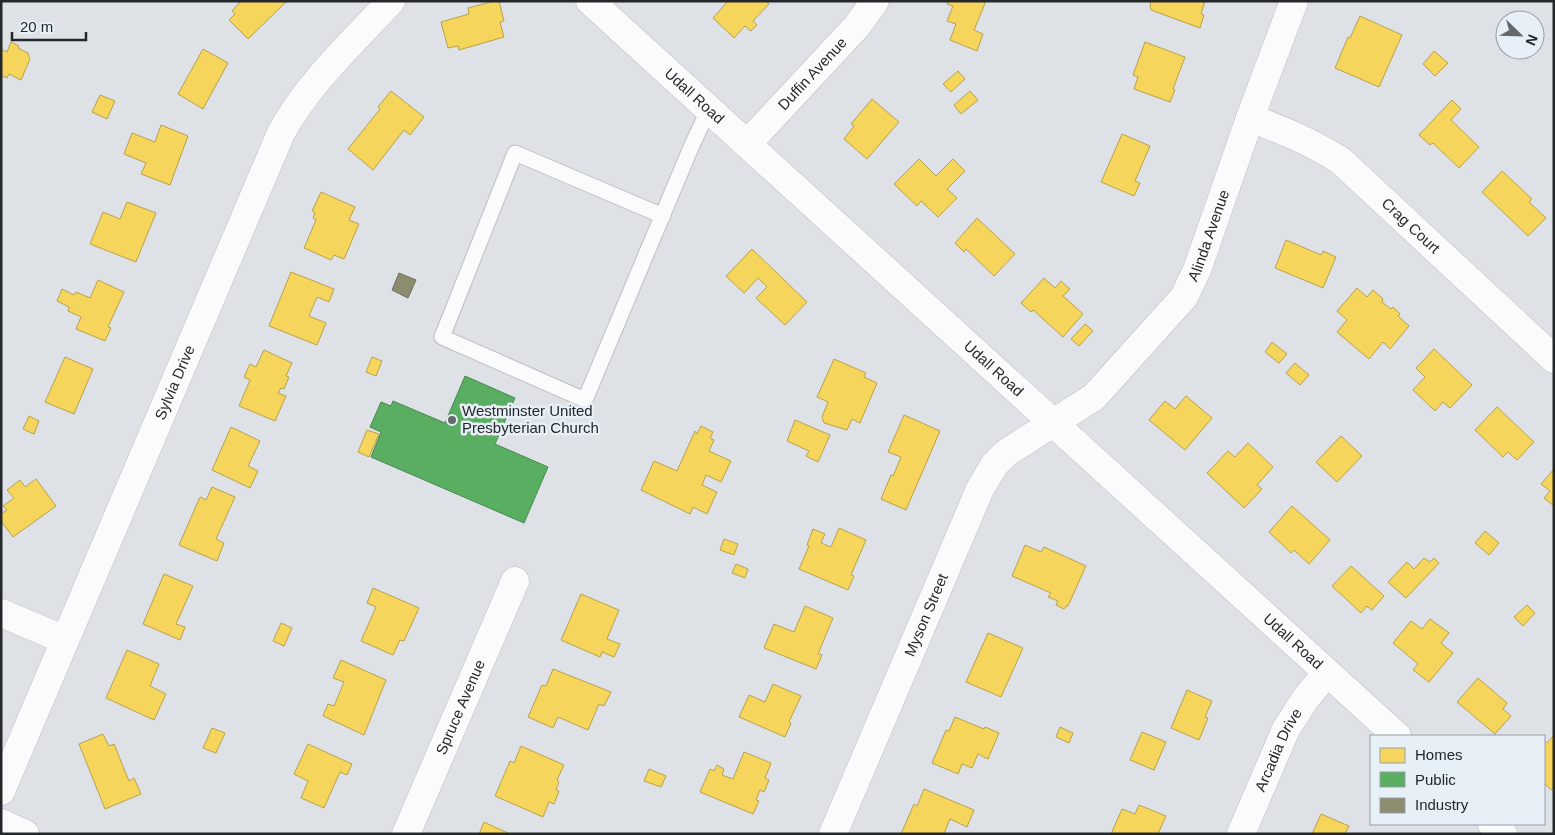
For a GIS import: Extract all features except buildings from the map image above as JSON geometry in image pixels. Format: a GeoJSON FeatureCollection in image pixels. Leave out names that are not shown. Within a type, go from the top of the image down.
{"type":"FeatureCollection","features":[{"type":"Feature","properties":{"kind":"street","name":"Sylvia Drive"},"geometry":{"type":"LineString","coordinates":[[1,791],[281,133],[292,112],[321,76],[391,1]]}},
{"type":"Feature","properties":{"kind":"street","name":"Udall Road"},"geometry":{"type":"LineString","coordinates":[[590,1],[1396,735]]}},
{"type":"Feature","properties":{"kind":"street","name":"Duffin Avenue"},"geometry":{"type":"LineString","coordinates":[[747,144],[857,26],[875,1]]}},
{"type":"Feature","properties":{"kind":"street","name":"Alinda Avenue"},"geometry":{"type":"LineString","coordinates":[[1052,423],[1094,397],[1184,297],[1196,270],[1294,1]]}},
{"type":"Feature","properties":{"kind":"street","name":"Crag Court"},"geometry":{"type":"LineString","coordinates":[[1250,118],[1316,145],[1341,161],[1554,359]]}},
{"type":"Feature","properties":{"kind":"street","name":"Myson Street"},"geometry":{"type":"LineString","coordinates":[[833,834],[987,476],[1006,453],[1052,423]]}},
{"type":"Feature","properties":{"kind":"street","name":"Spruce Avenue"},"geometry":{"type":"LineString","coordinates":[[406,834],[515,582]]}},
{"type":"Feature","properties":{"kind":"street"},"geometry":{"type":"LineString","coordinates":[[1,613],[65,640]]}},
{"type":"Feature","properties":{"kind":"street","name":"Arcadia Drive"},"geometry":{"type":"LineString","coordinates":[[1240,834],[1286,729],[1306,698],[1327,673]]}},
{"type":"Feature","properties":{"kind":"street"},"geometry":{"type":"LineString","coordinates":[[1,823],[25,834]]}},
{"type":"Feature","properties":{"kind":"street"},"geometry":{"type":"LineString","coordinates":[[1493,825],[1503,834]]}},
{"type":"Feature","properties":{"kind":"lane"},"geometry":{"type":"LineString","coordinates":[[663,216],[515,153],[442,337],[585,400],[709,109]]}},
{"type":"Feature","properties":{"kind":"place","name":"Westminster United Presbyterian Church"},"geometry":{"type":"Point","coordinates":[452,420]}}]}
